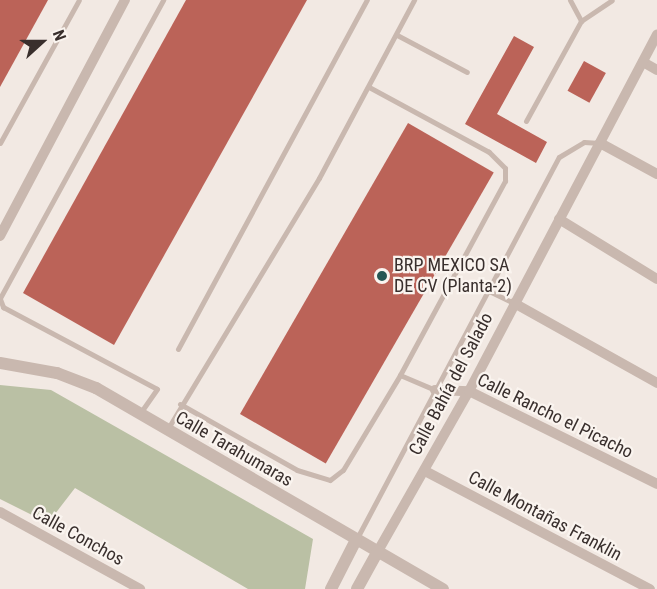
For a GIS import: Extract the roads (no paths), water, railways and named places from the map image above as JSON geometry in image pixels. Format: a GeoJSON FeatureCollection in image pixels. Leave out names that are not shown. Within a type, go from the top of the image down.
{"type":"FeatureCollection","features":[{"type":"Feature","properties":{"kind":"street"},"geometry":{"type":"LineString","coordinates":[[0,236],[125,0]]}},
{"type":"Feature","properties":{"kind":"street","name":"Calle Bahía del Salado"},"geometry":{"type":"LineString","coordinates":[[357,589],[469,391],[657,35]]}},
{"type":"Feature","properties":{"kind":"street"},"geometry":{"type":"LineString","coordinates":[[643,62],[657,70]]}},
{"type":"Feature","properties":{"kind":"street"},"geometry":{"type":"LineString","coordinates":[[600,143],[657,174]]}},
{"type":"Feature","properties":{"kind":"street"},"geometry":{"type":"LineString","coordinates":[[559,219],[657,279]]}},
{"type":"Feature","properties":{"kind":"street"},"geometry":{"type":"LineString","coordinates":[[514,303],[657,383]]}},
{"type":"Feature","properties":{"kind":"street","name":"Calle Tarahumaras"},"geometry":{"type":"LineString","coordinates":[[0,363],[75,378],[443,589]]}},
{"type":"Feature","properties":{"kind":"street","name":"Calle Rancho el Picacho"},"geometry":{"type":"LineString","coordinates":[[435,390],[469,391],[656,482]]}},
{"type":"Feature","properties":{"kind":"street","name":"Calle Montañas Franklin"},"geometry":{"type":"LineString","coordinates":[[425,471],[650,589]]}},
{"type":"Feature","properties":{"kind":"street","name":"Calle Conchos"},"geometry":{"type":"LineString","coordinates":[[0,512],[140,589]]}},
{"type":"Feature","properties":{"kind":"street"},"geometry":{"type":"LineString","coordinates":[[331,589],[356,540]]}},
{"type":"Feature","properties":{"kind":"lane"},"geometry":{"type":"LineString","coordinates":[[0,142],[79,0]]}},
{"type":"Feature","properties":{"kind":"lane"},"geometry":{"type":"LineString","coordinates":[[139,414],[157,389],[3,307],[0,299],[163,0]]}},
{"type":"Feature","properties":{"kind":"lane"},"geometry":{"type":"LineString","coordinates":[[178,349],[367,0]]}},
{"type":"Feature","properties":{"kind":"lane"},"geometry":{"type":"LineString","coordinates":[[166,431],[369,87],[414,0]]}},
{"type":"Feature","properties":{"kind":"lane"},"geometry":{"type":"LineString","coordinates":[[570,0],[581,21]]}},
{"type":"Feature","properties":{"kind":"lane"},"geometry":{"type":"LineString","coordinates":[[526,121],[581,21],[612,0]]}},
{"type":"Feature","properties":{"kind":"lane"},"geometry":{"type":"LineString","coordinates":[[397,35],[467,72]]}},
{"type":"Feature","properties":{"kind":"lane"},"geometry":{"type":"LineString","coordinates":[[180,404],[297,470],[330,480],[343,470],[400,375],[505,181],[505,168],[489,152],[369,87]]}},
{"type":"Feature","properties":{"kind":"lane"},"geometry":{"type":"LineString","coordinates":[[356,540],[559,157],[584,142],[600,143]]}},
{"type":"Feature","properties":{"kind":"lane"},"geometry":{"type":"LineString","coordinates":[[489,291],[514,303]]}},
{"type":"Feature","properties":{"kind":"lane"},"geometry":{"type":"LineString","coordinates":[[400,375],[435,390]]}},
{"type":"Feature","properties":{"kind":"place","name":"BRP MEXICO SA DE CV (Planta-2)"},"geometry":{"type":"Point","coordinates":[382,276]}}]}
